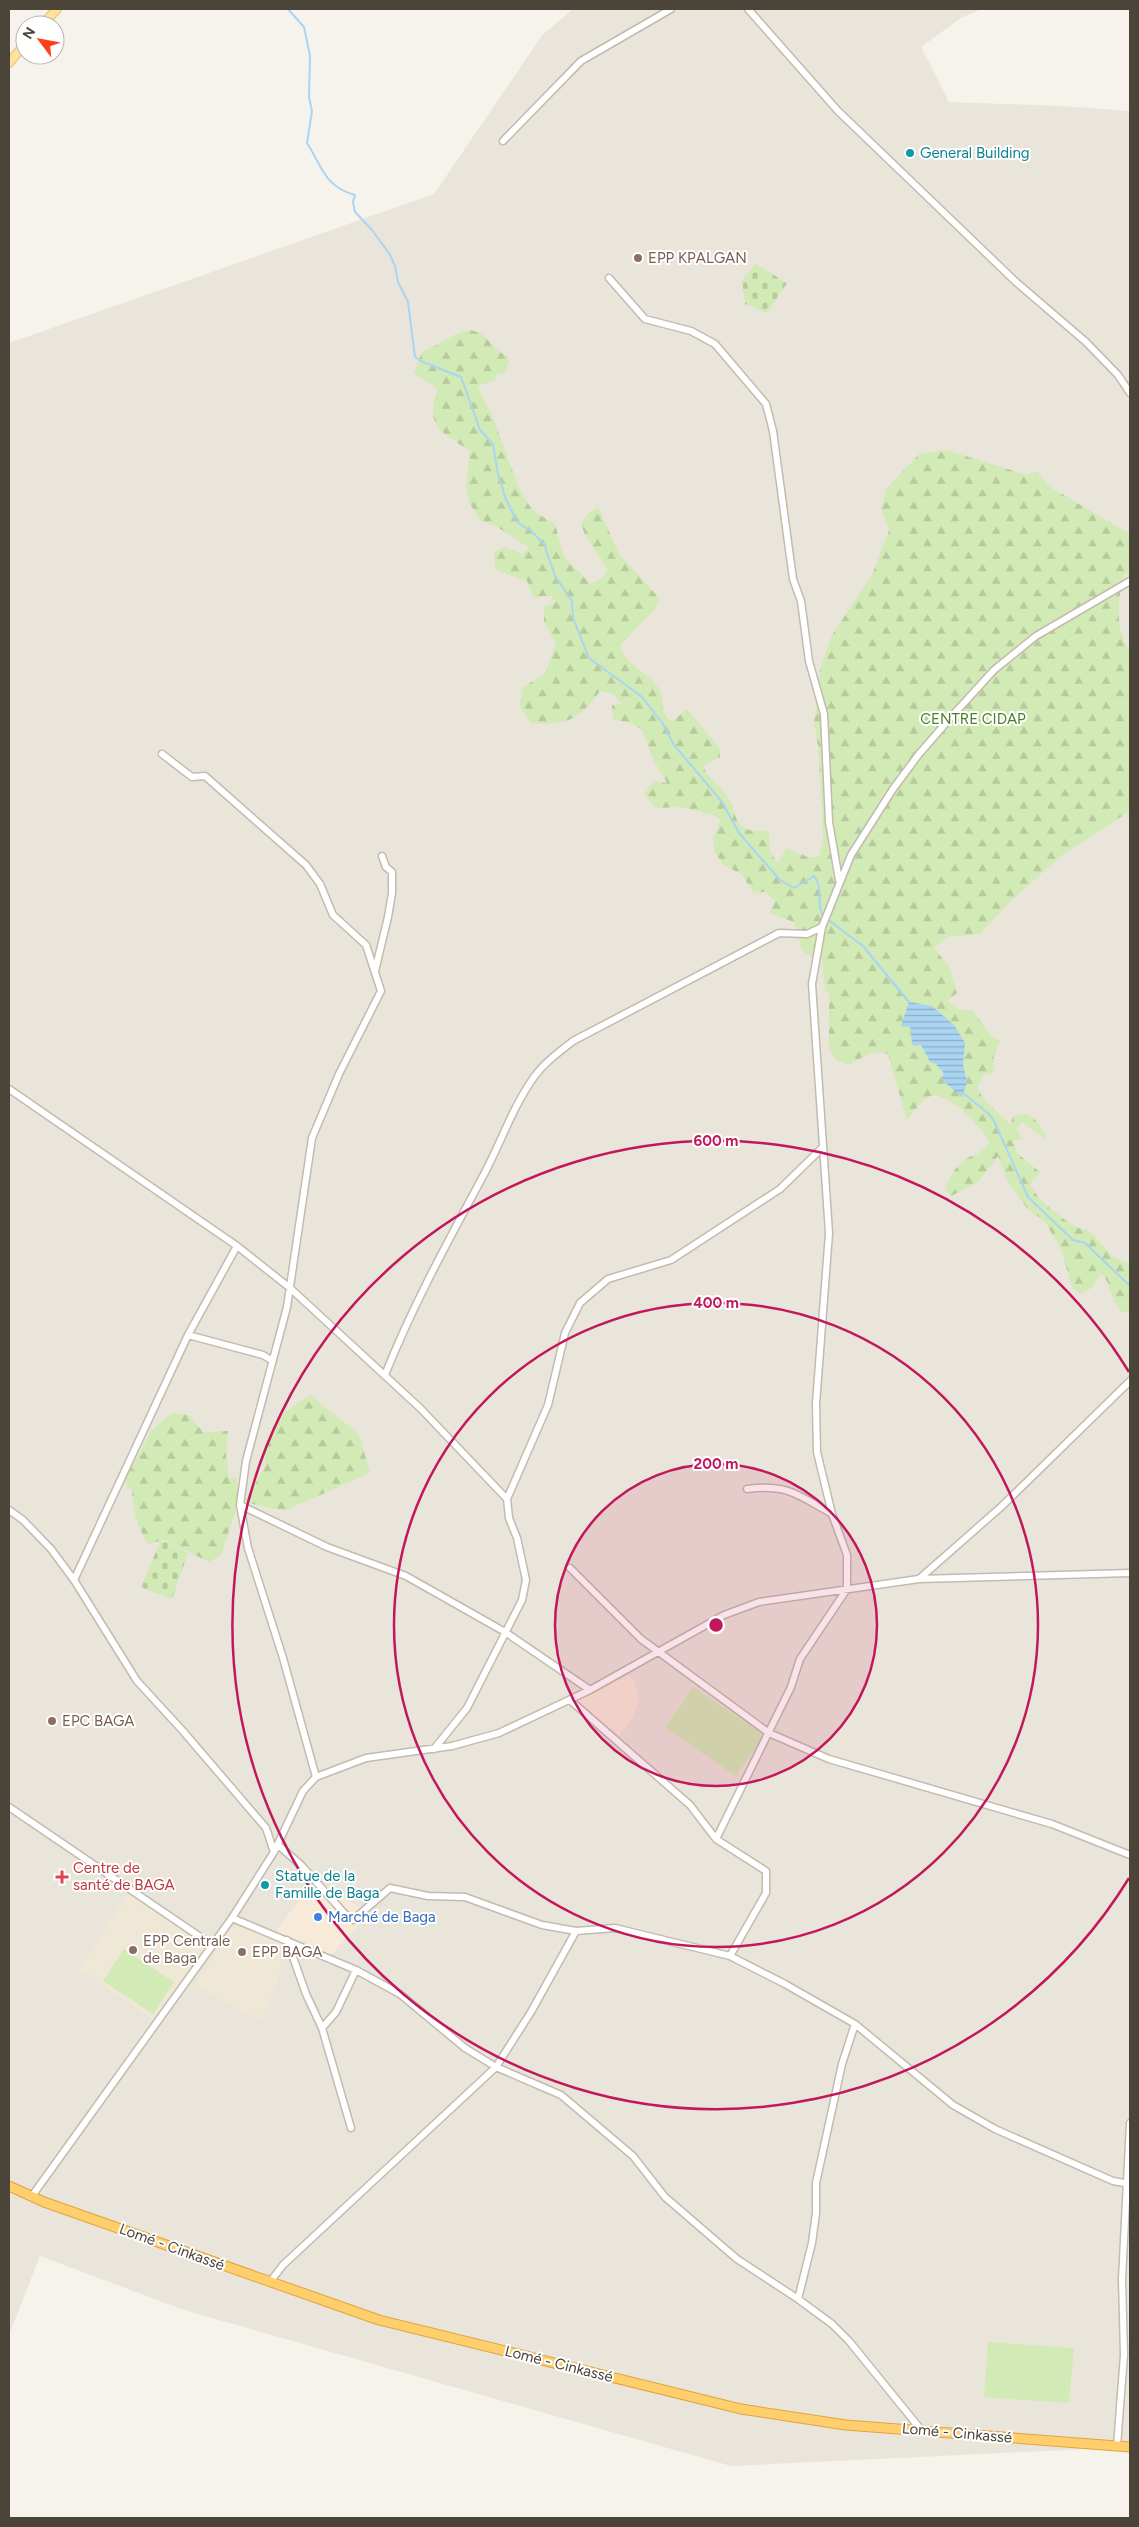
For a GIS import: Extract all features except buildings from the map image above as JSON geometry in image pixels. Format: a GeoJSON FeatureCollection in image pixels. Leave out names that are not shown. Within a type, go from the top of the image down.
{"type":"FeatureCollection","features":[{"type":"Feature","properties":{"kind":"highway","name":"Lomé - Cinkassé"},"geometry":{"type":"LineString","coordinates":[[9,2186],[32,2196],[379,2320],[741,2409],[838,2424],[1130,2447]]}},
{"type":"Feature","properties":{"kind":"street"},"geometry":{"type":"LineString","coordinates":[[503,141],[581,61],[671,9]]}},
{"type":"Feature","properties":{"kind":"street"},"geometry":{"type":"LineString","coordinates":[[748,9],[838,111],[1016,282],[1086,342],[1118,375],[1130,393]]}},
{"type":"Feature","properties":{"kind":"street"},"geometry":{"type":"LineString","coordinates":[[609,278],[645,319],[691,331],[715,344],[766,404],[773,431],[793,579],[801,601],[809,661],[824,714],[829,822],[839,881]]}},
{"type":"Feature","properties":{"kind":"street"},"geometry":{"type":"LineString","coordinates":[[716,1839],[791,1687],[800,1659],[847,1589],[847,1555],[832,1514],[816,1442],[816,1404],[830,1233],[812,984],[823,924],[851,855],[871,822],[919,754],[994,670],[1036,636],[1130,580]]}},
{"type":"Feature","properties":{"kind":"street"},"geometry":{"type":"LineString","coordinates":[[162,754],[192,777],[205,776],[306,865],[320,884],[334,915],[366,945],[381,991],[339,1074],[312,1138],[290,1288],[246,1461],[240,1505],[248,1548],[283,1658],[316,1777]]}},
{"type":"Feature","properties":{"kind":"street"},"geometry":{"type":"LineString","coordinates":[[375,971],[392,893],[392,872],[386,867],[382,856]]}},
{"type":"Feature","properties":{"kind":"street"},"geometry":{"type":"LineString","coordinates":[[385,1375],[420,1294],[484,1174],[522,1097],[534,1076],[548,1061],[573,1041],[744,950],[779,933],[808,934],[823,924]]}},
{"type":"Feature","properties":{"kind":"street"},"geometry":{"type":"LineString","coordinates":[[9,1089],[237,1246],[290,1288],[420,1408],[507,1499]]}},
{"type":"Feature","properties":{"kind":"street"},"geometry":{"type":"LineString","coordinates":[[434,1749],[467,1708],[522,1600],[526,1580],[517,1538],[509,1518],[507,1499],[548,1405],[565,1333],[580,1303],[608,1279],[671,1260],[780,1189],[823,1147]]}},
{"type":"Feature","properties":{"kind":"street"},"geometry":{"type":"LineString","coordinates":[[74,1580],[188,1334],[237,1246]]}},
{"type":"Feature","properties":{"kind":"street"},"geometry":{"type":"LineString","coordinates":[[188,1334],[271,1360]]}},
{"type":"Feature","properties":{"kind":"street"},"geometry":{"type":"LineString","coordinates":[[919,1579],[1001,1507],[1130,1381]]}},
{"type":"Feature","properties":{"kind":"street"},"geometry":{"type":"LineString","coordinates":[[747,1489],[770,1486],[790,1490],[832,1514]]}},
{"type":"Feature","properties":{"kind":"street"},"geometry":{"type":"LineString","coordinates":[[240,1505],[327,1547],[406,1576],[505,1632],[590,1690]]}},
{"type":"Feature","properties":{"kind":"street"},"geometry":{"type":"LineString","coordinates":[[9,1510],[24,1520],[51,1549],[74,1580],[137,1681],[182,1730],[266,1828],[274,1852]]}},
{"type":"Feature","properties":{"kind":"street"},"geometry":{"type":"LineString","coordinates":[[570,1568],[658,1652],[769,1732],[828,1760],[1052,1824],[1130,1855]]}},
{"type":"Feature","properties":{"kind":"street"},"geometry":{"type":"LineString","coordinates":[[32,2196],[232,1918],[278,1845],[303,1792],[316,1777],[366,1758],[434,1749],[487,1737],[590,1690],[724,1614],[758,1602],[919,1579],[1130,1573]]}},
{"type":"Feature","properties":{"kind":"street"},"geometry":{"type":"LineString","coordinates":[[570,1700],[690,1805],[716,1839],[766,1871],[766,1893],[730,1956]]}},
{"type":"Feature","properties":{"kind":"street"},"geometry":{"type":"LineString","coordinates":[[9,1808],[212,1945]]}},
{"type":"Feature","properties":{"kind":"street"},"geometry":{"type":"LineString","coordinates":[[278,1845],[301,1865],[344,1914],[353,1920],[390,1888],[428,1896],[465,1897],[542,1925],[576,1931],[615,1928],[730,1956],[785,1984],[855,2024],[953,2105],[994,2129],[1113,2181],[1128,2183]]}},
{"type":"Feature","properties":{"kind":"street"},"geometry":{"type":"LineString","coordinates":[[232,1918],[356,1970],[400,1994],[465,2048],[496,2067],[561,2095],[633,2156],[665,2198],[722,2247],[798,2299],[849,2341],[922,2431]]}},
{"type":"Feature","properties":{"kind":"street"},"geometry":{"type":"LineString","coordinates":[[270,2282],[282,2265],[496,2067],[576,1931]]}},
{"type":"Feature","properties":{"kind":"street"},"geometry":{"type":"LineString","coordinates":[[287,1940],[306,1994],[322,2028],[351,2128]]}},
{"type":"Feature","properties":{"kind":"street"},"geometry":{"type":"LineString","coordinates":[[322,2028],[336,2012],[356,1970]]}},
{"type":"Feature","properties":{"kind":"street"},"geometry":{"type":"LineString","coordinates":[[798,2299],[812,2243],[816,2213],[816,2183],[842,2064],[855,2024]]}},
{"type":"Feature","properties":{"kind":"street"},"geometry":{"type":"LineString","coordinates":[[1117,2446],[1124,2355],[1122,2279],[1130,2123]]}},
{"type":"Feature","properties":{"kind":"shaded area"},"geometry":{"type":"Polygon","coordinates":[[[573,9],[982,9],[961,18],[921,47],[949,102],[1062,106],[1130,111],[1130,2450],[1110,2448],[731,2466],[184,2310],[40,2256],[9,2335],[9,343],[434,194],[543,34],[573,9]]]}},
{"type":"Feature","properties":{"kind":"shaded area"},"geometry":{"type":"Polygon","coordinates":[[[629,1675],[635,1683],[639,1700],[632,1718],[619,1735],[575,1701],[629,1675]]]}},
{"type":"Feature","properties":{"kind":"shaded area","name":"Marché de Baga"},"geometry":{"type":"Polygon","coordinates":[[[310,1886],[327,1886],[369,1914],[330,1956],[276,1931],[310,1886]]]}},
{"type":"Feature","properties":{"kind":"shaded area","name":"EPP Centrale de Baga"},"geometry":{"type":"Polygon","coordinates":[[[128,1893],[207,1947],[153,2020],[80,1969],[128,1893]]]}},
{"type":"Feature","properties":{"kind":"shaded area","name":"EPP BAGA"},"geometry":{"type":"Polygon","coordinates":[[[235,1920],[285,1941],[278,1981],[260,2021],[195,1985],[235,1920]]]}},
{"type":"Feature","properties":{"kind":"green space"},"geometry":{"type":"Polygon","coordinates":[[[756,264],[787,283],[767,313],[745,304],[742,280],[756,264]]]}},
{"type":"Feature","properties":{"kind":"green space","name":"CENTRE CIDAP"},"geometry":{"type":"Polygon","coordinates":[[[471,330],[483,336],[498,350],[508,356],[509,364],[502,375],[496,373],[496,380],[477,386],[492,415],[520,491],[533,511],[555,524],[564,557],[591,584],[604,577],[607,569],[585,535],[581,524],[587,515],[598,507],[619,554],[659,598],[656,608],[620,645],[624,653],[633,665],[655,683],[661,693],[665,715],[668,718],[672,721],[687,709],[720,749],[720,757],[703,766],[709,776],[725,793],[733,806],[740,825],[749,830],[769,832],[770,851],[778,864],[786,848],[808,857],[819,857],[823,841],[822,812],[818,745],[814,723],[820,670],[832,635],[873,573],[889,530],[881,509],[886,489],[919,454],[946,450],[1027,475],[1037,471],[1050,487],[1130,534],[1130,572],[1124,575],[1119,615],[1122,634],[1130,652],[1130,811],[1059,857],[1008,904],[980,934],[947,937],[934,948],[950,968],[957,993],[948,1000],[958,1009],[972,1010],[992,1037],[1000,1040],[994,1056],[994,1069],[990,1075],[985,1073],[977,1088],[980,1094],[1010,1124],[1013,1117],[1024,1114],[1034,1119],[1042,1128],[1047,1140],[1022,1122],[1017,1129],[1022,1140],[1013,1141],[1018,1154],[1041,1173],[1030,1185],[1038,1197],[1055,1213],[1073,1225],[1088,1231],[1117,1259],[1130,1263],[1130,1312],[1123,1313],[1119,1308],[1102,1274],[1086,1292],[1078,1293],[1072,1287],[1061,1249],[1045,1222],[1027,1208],[1009,1184],[998,1156],[978,1182],[951,1196],[945,1188],[950,1177],[963,1161],[981,1152],[989,1142],[980,1128],[955,1104],[938,1096],[931,1096],[921,1103],[907,1120],[888,1054],[872,1053],[849,1065],[837,1061],[829,1047],[829,994],[825,991],[822,961],[806,954],[802,950],[794,922],[769,913],[775,901],[765,892],[754,893],[742,875],[723,864],[715,853],[713,840],[720,820],[716,816],[682,807],[656,808],[644,794],[654,781],[667,783],[653,759],[642,730],[633,724],[613,719],[612,705],[622,704],[613,694],[600,691],[593,701],[579,714],[563,722],[531,723],[519,706],[523,687],[545,674],[556,642],[544,623],[544,607],[556,602],[551,596],[542,596],[534,599],[527,581],[495,570],[494,552],[504,547],[523,554],[529,548],[499,528],[480,520],[470,504],[466,487],[470,451],[447,436],[437,426],[433,410],[438,389],[414,373],[422,352],[452,336],[471,330]]]}},
{"type":"Feature","properties":{"kind":"green space"},"geometry":{"type":"Polygon","coordinates":[[[310,1395],[359,1434],[370,1473],[284,1511],[244,1502],[265,1467],[265,1446],[279,1416],[310,1395]]]}},
{"type":"Feature","properties":{"kind":"green space"},"geometry":{"type":"Polygon","coordinates":[[[172,1413],[189,1415],[203,1432],[228,1431],[226,1455],[229,1478],[236,1477],[238,1489],[236,1510],[221,1555],[209,1562],[165,1540],[148,1544],[136,1518],[132,1490],[124,1482],[151,1431],[172,1413]]]}},
{"type":"Feature","properties":{"kind":"green space"},"geometry":{"type":"Polygon","coordinates":[[[160,1542],[167,1542],[188,1553],[172,1599],[141,1587],[160,1542]]]}},
{"type":"Feature","properties":{"kind":"green space"},"geometry":{"type":"Polygon","coordinates":[[[693,1687],[764,1735],[736,1776],[665,1728],[693,1687]]]}},
{"type":"Feature","properties":{"kind":"green space"},"geometry":{"type":"Polygon","coordinates":[[[124,1949],[174,1982],[153,2014],[103,1981],[124,1949]]]}},
{"type":"Feature","properties":{"kind":"green space"},"geometry":{"type":"Polygon","coordinates":[[[988,2342],[1074,2348],[1069,2403],[984,2397],[988,2342]]]}},
{"type":"Feature","properties":{"kind":"water"},"geometry":{"type":"Polygon","coordinates":[[[909,1002],[932,1006],[954,1025],[965,1043],[963,1064],[967,1082],[962,1097],[942,1080],[943,1072],[936,1064],[930,1062],[921,1045],[915,1046],[912,1044],[910,1027],[901,1026],[909,1002]]]}},
{"type":"Feature","properties":{"kind":"waterway"},"geometry":{"type":"LineString","coordinates":[[288,9],[304,27],[310,56],[309,97],[312,111],[307,143],[330,181],[337,187],[355,195],[353,202],[355,212],[372,230],[389,253],[395,266],[398,282],[408,302],[415,357],[461,377],[480,430],[493,444],[498,474],[505,497],[517,522],[531,531],[544,544],[555,576],[572,601],[573,618],[589,658],[642,697],[663,724],[674,745],[722,802],[739,833],[780,880],[794,888],[814,876],[819,886],[820,905],[823,916]]}},
{"type":"Feature","properties":{"kind":"waterway"},"geometry":{"type":"LineString","coordinates":[[827,919],[863,946],[909,1002]]}},
{"type":"Feature","properties":{"kind":"waterway"},"geometry":{"type":"LineString","coordinates":[[963,1093],[989,1114],[994,1121],[1028,1197],[1073,1240],[1085,1243],[1130,1286]]}},
{"type":"Feature","properties":{"kind":"place","name":"General Building"},"geometry":{"type":"Point","coordinates":[910,153]}},
{"type":"Feature","properties":{"kind":"place","name":"EPP KPALGAN"},"geometry":{"type":"Point","coordinates":[638,258]}},
{"type":"Feature","properties":{"kind":"place","name":"EPC BAGA"},"geometry":{"type":"Point","coordinates":[52,1721]}},
{"type":"Feature","properties":{"kind":"place","name":"Centre de santé de BAGA"},"geometry":{"type":"Point","coordinates":[62,1877]}},
{"type":"Feature","properties":{"kind":"place","name":"Statue de la Famille de Baga"},"geometry":{"type":"Point","coordinates":[265,1885]}},
{"type":"Feature","properties":{"kind":"place","name":"Marché de Baga"},"geometry":{"type":"Point","coordinates":[318,1917]}},
{"type":"Feature","properties":{"kind":"place","name":"EPP Centrale de Baga"},"geometry":{"type":"Point","coordinates":[133,1950]}},
{"type":"Feature","properties":{"kind":"place","name":"EPP BAGA"},"geometry":{"type":"Point","coordinates":[242,1952]}}]}
